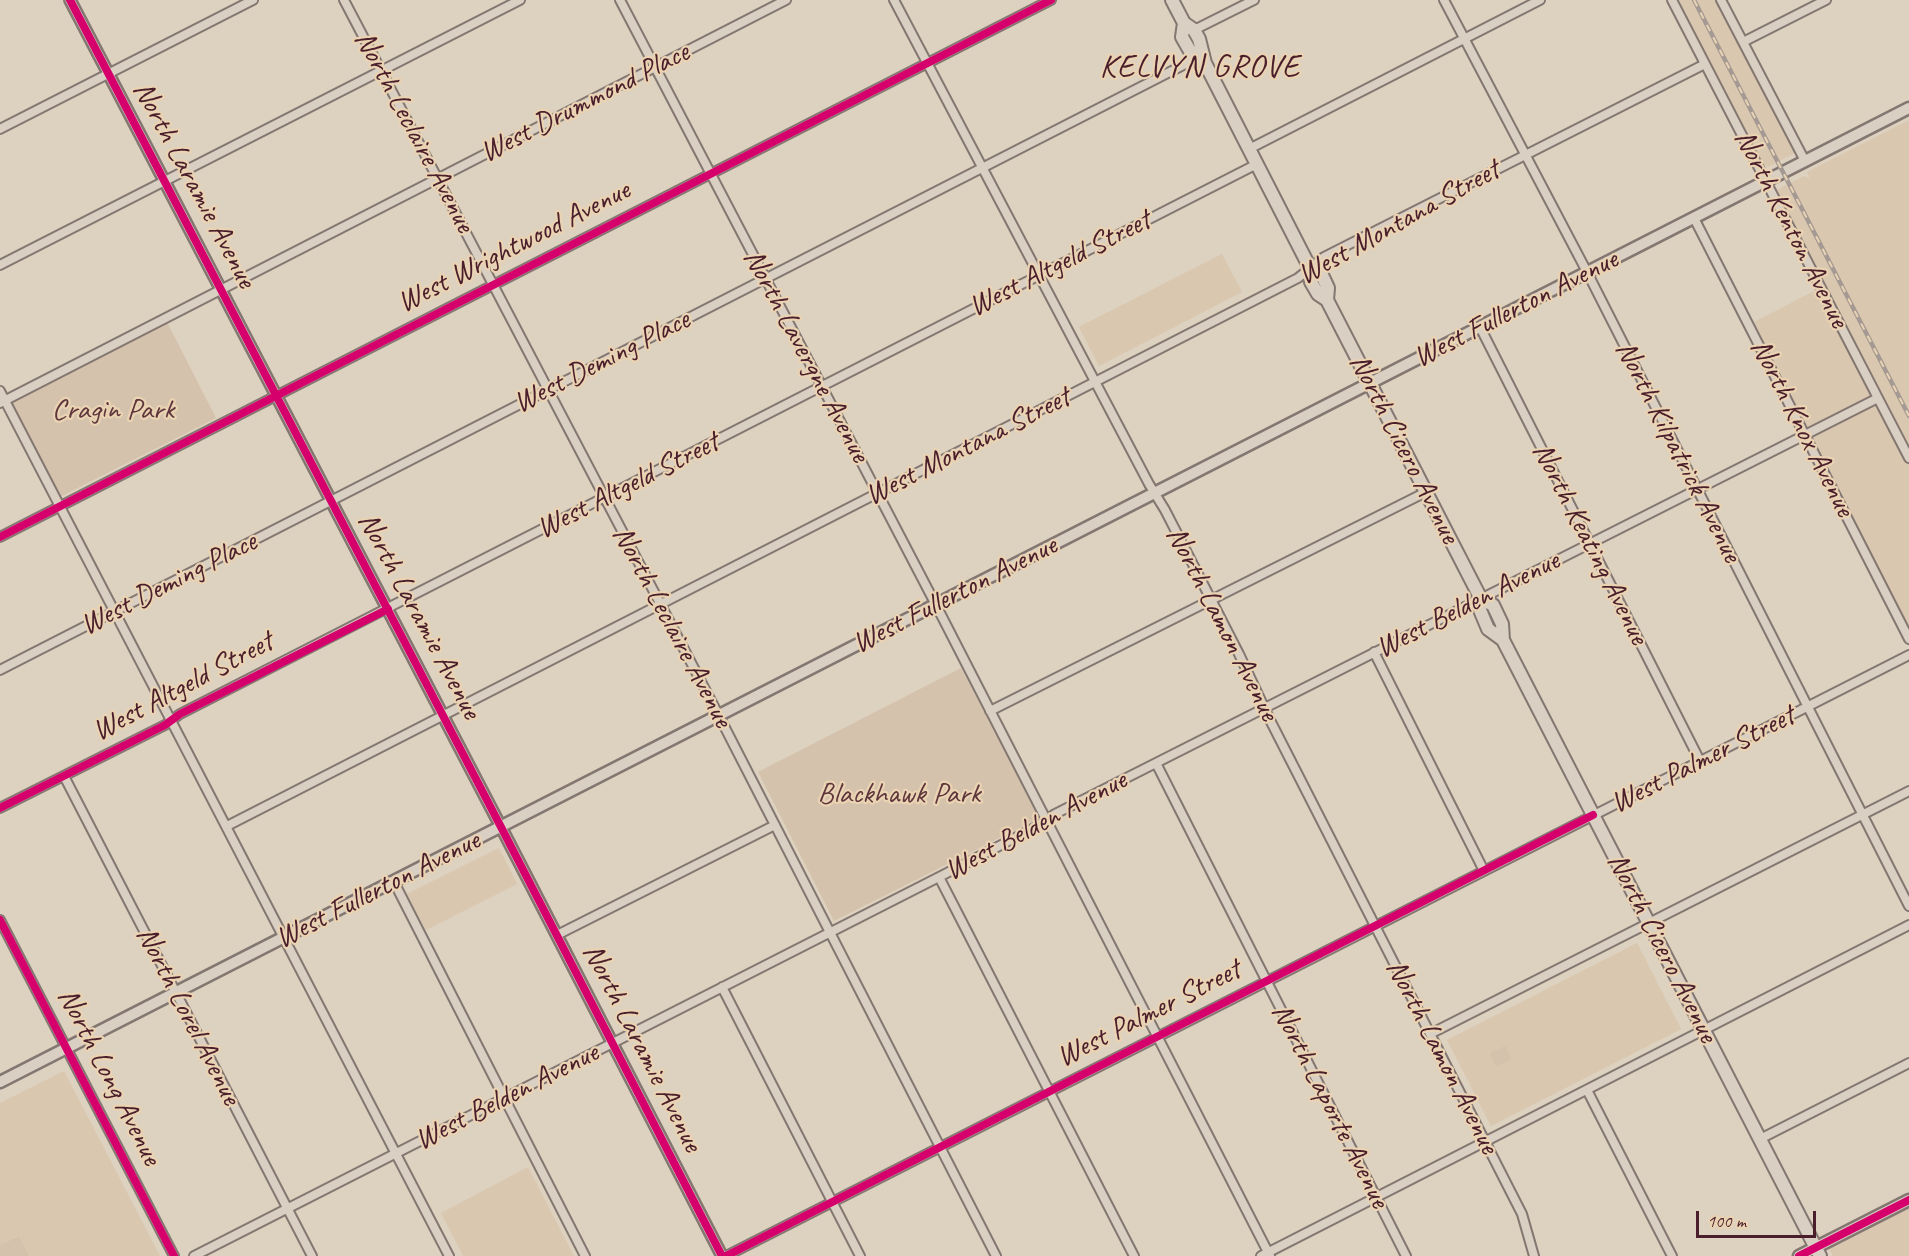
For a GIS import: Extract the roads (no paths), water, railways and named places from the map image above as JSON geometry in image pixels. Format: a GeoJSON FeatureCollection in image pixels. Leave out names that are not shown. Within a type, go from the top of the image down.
{"type":"FeatureCollection","features":[{"type":"Feature","properties":{"kind":"main road","name":"North Cicero Avenue"},"geometry":{"type":"LineString","coordinates":[[1172,0],[1189,26],[1182,37],[1190,51],[1202,59],[1310,268],[1320,273],[1328,288],[1327,300],[1481,599],[1493,605],[1502,624],[1503,640],[1818,1252]]}},
{"type":"Feature","properties":{"kind":"main road","name":"West Fullerton Avenue"},"geometry":{"type":"LineString","coordinates":[[0,1082],[1909,108]]}},
{"type":"Feature","properties":{"kind":"main road"},"geometry":{"type":"LineString","coordinates":[[1799,1256],[1818,1252],[1909,1200]]}},
{"type":"Feature","properties":{"kind":"street","name":"North Laramie Avenue"},"geometry":{"type":"LineString","coordinates":[[70,0],[724,1256]]}},
{"type":"Feature","properties":{"kind":"street"},"geometry":{"type":"LineString","coordinates":[[0,129],[253,0]]}},
{"type":"Feature","properties":{"kind":"street","name":"North Leclaire Avenue"},"geometry":{"type":"LineString","coordinates":[[344,0],[719,716],[996,1256]]}},
{"type":"Feature","properties":{"kind":"street"},"geometry":{"type":"LineString","coordinates":[[0,265],[520,0]]}},
{"type":"Feature","properties":{"kind":"street","name":"North Lavergne Avenue"},"geometry":{"type":"LineString","coordinates":[[620,0],[936,605],[1267,1255]]}},
{"type":"Feature","properties":{"kind":"street","name":"West Drummond Place"},"geometry":{"type":"LineString","coordinates":[[2,402],[786,0]]}},
{"type":"Feature","properties":{"kind":"street","name":"North Lamon Avenue"},"geometry":{"type":"LineString","coordinates":[[894,0],[1211,600],[1522,1214],[1534,1256]]}},
{"type":"Feature","properties":{"kind":"street","name":"West Wrightwood Avenue"},"geometry":{"type":"LineString","coordinates":[[0,537],[1051,0]]}},
{"type":"Feature","properties":{"kind":"street"},"geometry":{"type":"LineString","coordinates":[[1189,26],[1254,0]]}},
{"type":"Feature","properties":{"kind":"street","name":"North Kilpatrick Avenue"},"geometry":{"type":"LineString","coordinates":[[1444,0],[1587,272],[1909,906]]}},
{"type":"Feature","properties":{"kind":"street"},"geometry":{"type":"LineString","coordinates":[[1249,149],[1540,0]]}},
{"type":"Feature","properties":{"kind":"street","name":"North Kenton Avenue"},"geometry":{"type":"LineString","coordinates":[[1672,0],[1909,458]]}},
{"type":"Feature","properties":{"kind":"street","name":"North Kenton Avenue"},"geometry":{"type":"LineString","coordinates":[[1721,0],[1805,161]]}},
{"type":"Feature","properties":{"kind":"street"},"geometry":{"type":"LineString","coordinates":[[1743,42],[1826,0]]}},
{"type":"Feature","properties":{"kind":"street","name":"West Deming Place"},"geometry":{"type":"LineString","coordinates":[[0,670],[982,168],[1202,59]]}},
{"type":"Feature","properties":{"kind":"street","name":"West Montana Street"},"geometry":{"type":"LineString","coordinates":[[226,826],[1298,278],[1324,257],[1706,64]]}},
{"type":"Feature","properties":{"kind":"street","name":"West Altgeld Street"},"geometry":{"type":"LineString","coordinates":[[0,808],[1257,164]]}},
{"type":"Feature","properties":{"kind":"street","name":"North Knox Avenue"},"geometry":{"type":"LineString","coordinates":[[1694,218],[1909,639]]}},
{"type":"Feature","properties":{"kind":"street","name":"North Keating Avenue"},"geometry":{"type":"LineString","coordinates":[[1480,327],[1700,761]]}},
{"type":"Feature","properties":{"kind":"street"},"geometry":{"type":"LineString","coordinates":[[0,391],[2,402],[115,611],[449,1256]]}},
{"type":"Feature","properties":{"kind":"street","name":"West Belden Avenue"},"geometry":{"type":"LineString","coordinates":[[194,1256],[939,877],[1156,763],[1878,398]]}},
{"type":"Feature","properties":{"kind":"street"},"geometry":{"type":"LineString","coordinates":[[990,711],[1426,492]]}},
{"type":"Feature","properties":{"kind":"street"},"geometry":{"type":"LineString","coordinates":[[1374,652],[1484,871]]}},
{"type":"Feature","properties":{"kind":"street","name":"West Palmer Street"},"geometry":{"type":"LineString","coordinates":[[724,1256],[1909,655]]}},
{"type":"Feature","properties":{"kind":"street","name":"North Laporte Avenue"},"geometry":{"type":"LineString","coordinates":[[1156,763],[1406,1256]]}},
{"type":"Feature","properties":{"kind":"street","name":"North Lorel Avenue"},"geometry":{"type":"LineString","coordinates":[[64,776],[312,1256]]}},
{"type":"Feature","properties":{"kind":"street"},"geometry":{"type":"LineString","coordinates":[[1430,1034],[1909,791]]}},
{"type":"Feature","properties":{"kind":"street"},"geometry":{"type":"LineString","coordinates":[[557,935],[774,825]]}},
{"type":"Feature","properties":{"kind":"street"},"geometry":{"type":"LineString","coordinates":[[939,877],[1134,1256]]}},
{"type":"Feature","properties":{"kind":"street"},"geometry":{"type":"LineString","coordinates":[[394,882],[585,1256]]}},
{"type":"Feature","properties":{"kind":"street","name":"North Long Avenue"},"geometry":{"type":"LineString","coordinates":[[0,920],[174,1256]]}},
{"type":"Feature","properties":{"kind":"street"},"geometry":{"type":"LineString","coordinates":[[1267,1255],[1909,925]]}},
{"type":"Feature","properties":{"kind":"street"},"geometry":{"type":"LineString","coordinates":[[722,987],[860,1256]]}},
{"type":"Feature","properties":{"kind":"street"},"geometry":{"type":"LineString","coordinates":[[1760,1139],[1909,1063]]}},
{"type":"Feature","properties":{"kind":"street"},"geometry":{"type":"LineString","coordinates":[[1587,1090],[1672,1256]]}},
{"type":"Feature","properties":{"kind":"railway"},"geometry":{"type":"LineString","coordinates":[[1694,0],[1909,416]]}},
{"type":"Feature","properties":{"kind":"district","name":"KELVYN GROVE"},"geometry":{"type":"Point","coordinates":[1200,68]}},
{"type":"Feature","properties":{"kind":"park label","name":"Cragin Park"},"geometry":{"type":"Point","coordinates":[113,410]}},
{"type":"Feature","properties":{"kind":"park label","name":"Blackhawk Park"},"geometry":{"type":"Point","coordinates":[899,794]}}]}
